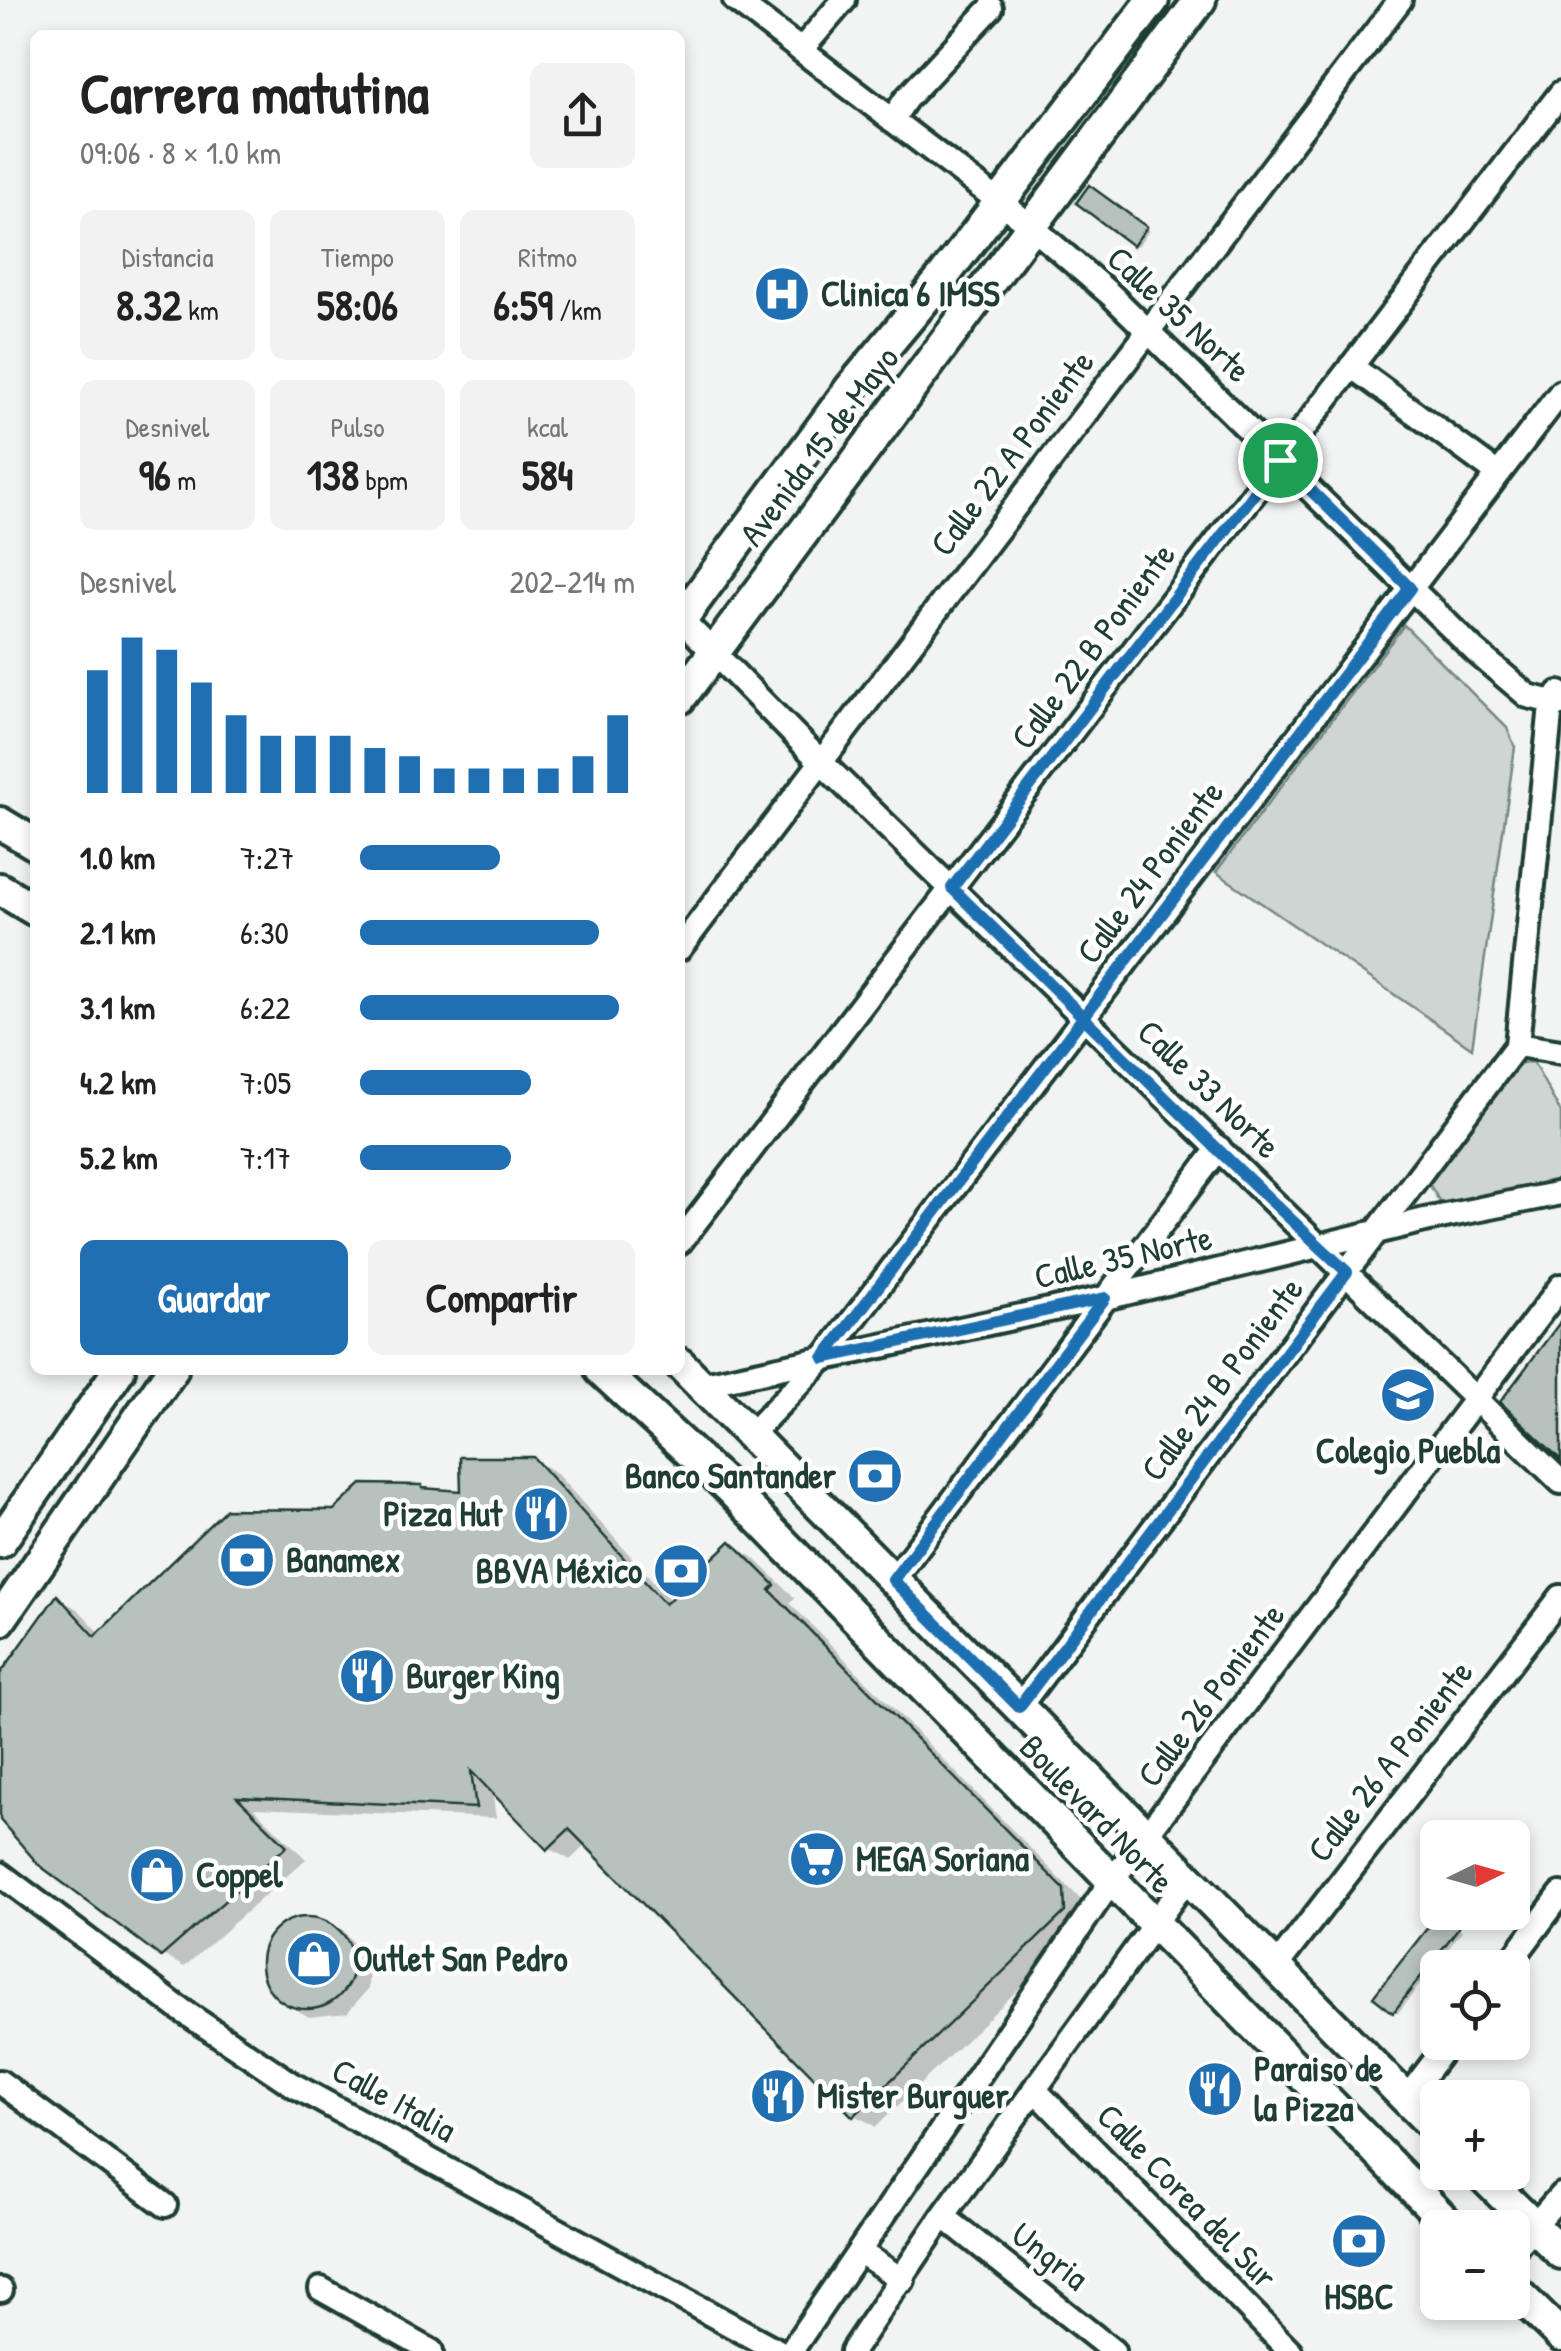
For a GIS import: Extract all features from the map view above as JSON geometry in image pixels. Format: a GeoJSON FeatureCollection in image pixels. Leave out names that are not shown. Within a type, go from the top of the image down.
{"type":"FeatureCollection","features":[{"type":"Feature","properties":{"kind":"main road","name":"Avenida 15 de Mayo"},"geometry":{"type":"LineString","coordinates":[[685,613],[850,389],[1000,203],[1153,0]]}},
{"type":"Feature","properties":{"kind":"main road","name":"Avenida 15 de Mayo"},"geometry":{"type":"LineString","coordinates":[[685,691],[1200,0]]}},
{"type":"Feature","properties":{"kind":"main road"},"geometry":{"type":"LineString","coordinates":[[0,823],[30,841]]}},
{"type":"Feature","properties":{"kind":"main road"},"geometry":{"type":"LineString","coordinates":[[0,889],[30,907]]}},
{"type":"Feature","properties":{"kind":"main road","name":"Boulevard Norte"},"geometry":{"type":"LineString","coordinates":[[690,1374],[1146,1840],[1420,2113]]}},
{"type":"Feature","properties":{"kind":"main road"},"geometry":{"type":"LineString","coordinates":[[0,1542],[117,1375]]}},
{"type":"Feature","properties":{"kind":"main road"},"geometry":{"type":"LineString","coordinates":[[0,1620],[169,1375]]}},
{"type":"Feature","properties":{"kind":"main road","name":"Boulevard Norte"},"geometry":{"type":"LineString","coordinates":[[606,1375],[730,1489],[1110,1883],[1434,2210]]}},
{"type":"Feature","properties":{"kind":"main road"},"geometry":{"type":"LineString","coordinates":[[1498,2190],[1561,2253]]}},
{"type":"Feature","properties":{"kind":"main road"},"geometry":{"type":"LineString","coordinates":[[1530,2306],[1561,2336]]}},
{"type":"Feature","properties":{"kind":"street","name":"Calle 35 Norte"},"geometry":{"type":"LineString","coordinates":[[735,0],[1030,225],[1150,330],[1410,588],[1515,686],[1558,700]]}},
{"type":"Feature","properties":{"kind":"street"},"geometry":{"type":"LineString","coordinates":[[801,50],[844,0]]}},
{"type":"Feature","properties":{"kind":"street","name":"Calle 22 A Poniente"},"geometry":{"type":"LineString","coordinates":[[685,941],[1400,0]]}},
{"type":"Feature","properties":{"kind":"street"},"geometry":{"type":"LineString","coordinates":[[892,120],[906,99],[991,8]]}},
{"type":"Feature","properties":{"kind":"street","name":"Calle 22 B Poniente"},"geometry":{"type":"LineString","coordinates":[[685,1235],[1561,92]]}},
{"type":"Feature","properties":{"kind":"street"},"geometry":{"type":"LineString","coordinates":[[1352,366],[1498,474]]}},
{"type":"Feature","properties":{"kind":"street","name":"Calle 24 Poniente"},"geometry":{"type":"LineString","coordinates":[[750,1435],[824,1358],[1561,392]]}},
{"type":"Feature","properties":{"kind":"street","name":"Calle 33 Norte"},"geometry":{"type":"LineString","coordinates":[[685,625],[1561,1482]]}},
{"type":"Feature","properties":{"kind":"street"},"geometry":{"type":"LineString","coordinates":[[1558,700],[1517,1045],[1561,1052]]}},
{"type":"Feature","properties":{"kind":"street","name":"Calle 24 B Poniente"},"geometry":{"type":"LineString","coordinates":[[1019,1707],[1517,1045]]}},
{"type":"Feature","properties":{"kind":"street"},"geometry":{"type":"LineString","coordinates":[[893,1580],[1219,1148]]}},
{"type":"Feature","properties":{"kind":"street","name":"Calle 35 Norte"},"geometry":{"type":"LineString","coordinates":[[690,1374],[824,1358],[1561,1193]]}},
{"type":"Feature","properties":{"kind":"street","name":"Calle 26 Poniente"},"geometry":{"type":"LineString","coordinates":[[791,2351],[1110,1883],[1561,1286]]}},
{"type":"Feature","properties":{"kind":"street","name":"Calle 26 A Poniente"},"geometry":{"type":"LineString","coordinates":[[1274,1969],[1561,1597]]}},
{"type":"Feature","properties":{"kind":"street","name":"Calle Italia"},"geometry":{"type":"LineString","coordinates":[[0,1874],[177,2007],[295,2086],[778,2351]]}},
{"type":"Feature","properties":{"kind":"street"},"geometry":{"type":"LineString","coordinates":[[852,2351],[943,2216],[1187,1879]]}},
{"type":"Feature","properties":{"kind":"street"},"geometry":{"type":"LineString","coordinates":[[1519,1950],[1561,1894]]}},
{"type":"Feature","properties":{"kind":"street"},"geometry":{"type":"LineString","coordinates":[[1406,2099],[1435,2060]]}},
{"type":"Feature","properties":{"kind":"street"},"geometry":{"type":"LineString","coordinates":[[0,2082],[165,2205]]}},
{"type":"Feature","properties":{"kind":"street","name":"Calle Corea del Sur"},"geometry":{"type":"LineString","coordinates":[[1034,2089],[1290,2351]]}},
{"type":"Feature","properties":{"kind":"street"},"geometry":{"type":"LineString","coordinates":[[1530,2233],[1561,2195]]}},
{"type":"Feature","properties":{"kind":"street","name":"Ungria"},"geometry":{"type":"LineString","coordinates":[[943,2216],[1113,2351]]}},
{"type":"Feature","properties":{"kind":"street"},"geometry":{"type":"LineString","coordinates":[[860,2252],[903,2280]]}},
{"type":"Feature","properties":{"kind":"street"},"geometry":{"type":"LineString","coordinates":[[322,2289],[431,2351]]}},
{"type":"Feature","properties":{"kind":"shaded area"},"geometry":{"type":"Polygon","coordinates":[[[1404,625],[1507,728],[1515,747],[1472,1048],[1216,872],[1404,625]]]}},
{"type":"Feature","properties":{"kind":"shaded area"},"geometry":{"type":"Polygon","coordinates":[[[1533,1062],[1561,1113],[1561,1183],[1441,1204],[1428,1182],[1514,1064],[1533,1062]]]}},
{"type":"Feature","properties":{"kind":"building"},"geometry":{"type":"Polygon","coordinates":[[[1089,185],[1147,227],[1133,246],[1076,203],[1089,185]]]}},
{"type":"Feature","properties":{"kind":"building"},"geometry":{"type":"Polygon","coordinates":[[[1561,1321],[1561,1460],[1500,1402],[1561,1321]]]}},
{"type":"Feature","properties":{"kind":"building"},"geometry":{"type":"Polygon","coordinates":[[[460,1457],[533,1457],[665,1604],[731,1541],[775,1585],[770,1590],[1064,1889],[1065,1912],[853,2117],[569,1829],[547,1850],[471,1771],[476,1808],[237,1797],[287,1846],[161,1957],[39,1865],[0,1820],[0,1674],[57,1595],[95,1636],[226,1509],[334,1510],[362,1484],[422,1485],[461,1491],[460,1457]]]}},
{"type":"Feature","properties":{"kind":"building"},"geometry":{"type":"Polygon","coordinates":[[[307,1917],[325,1920],[340,1930],[350,1945],[350,1981],[340,1996],[325,2006],[307,2009],[289,2006],[274,1996],[264,1981],[261,1963],[264,1945],[274,1930],[289,1920],[307,1917]]]}},
{"type":"Feature","properties":{"kind":"building"},"geometry":{"type":"Polygon","coordinates":[[[1426,1930],[1457,1930],[1441,1950],[1420,1950],[1420,1978],[1393,2013],[1373,1997],[1426,1930]]]}},
{"type":"Feature","properties":{"kind":"place","name":"Clinica 6 IMSS"},"geometry":{"type":"Point","coordinates":[782,294]}},
{"type":"Feature","properties":{"kind":"place","name":"Colegio Puebla"},"geometry":{"type":"Point","coordinates":[1408,1395]}},
{"type":"Feature","properties":{"kind":"place","name":"Banco Santander"},"geometry":{"type":"Point","coordinates":[875,1476]}},
{"type":"Feature","properties":{"kind":"place","name":"Pizza Hut"},"geometry":{"type":"Point","coordinates":[541,1514]}},
{"type":"Feature","properties":{"kind":"place","name":"Banamex"},"geometry":{"type":"Point","coordinates":[247,1560]}},
{"type":"Feature","properties":{"kind":"place","name":"BBVA México"},"geometry":{"type":"Point","coordinates":[681,1571]}},
{"type":"Feature","properties":{"kind":"place","name":"Burger King"},"geometry":{"type":"Point","coordinates":[367,1676]}},
{"type":"Feature","properties":{"kind":"place","name":"MEGA Soriana"},"geometry":{"type":"Point","coordinates":[817,1859]}},
{"type":"Feature","properties":{"kind":"place","name":"Coppel"},"geometry":{"type":"Point","coordinates":[157,1875]}},
{"type":"Feature","properties":{"kind":"place","name":"Outlet San Pedro"},"geometry":{"type":"Point","coordinates":[314,1959]}},
{"type":"Feature","properties":{"kind":"place","name":"Paraiso de la Pizza"},"geometry":{"type":"Point","coordinates":[1215,2089]}},
{"type":"Feature","properties":{"kind":"place","name":"Mister Burguer"},"geometry":{"type":"Point","coordinates":[778,2096]}},
{"type":"Feature","properties":{"kind":"place","name":"HSBC"},"geometry":{"type":"Point","coordinates":[1359,2241]}},
{"type":"Feature","properties":{"kind":"route"},"geometry":{"type":"LineString","coordinates":[[1280,460],[952,888],[1084,1017],[1219,1148],[1318,1246],[1347,1272],[1019,1707],[893,1580],[1105,1298],[824,1358],[1084,1017],[1410,588],[1280,460]]}}]}
